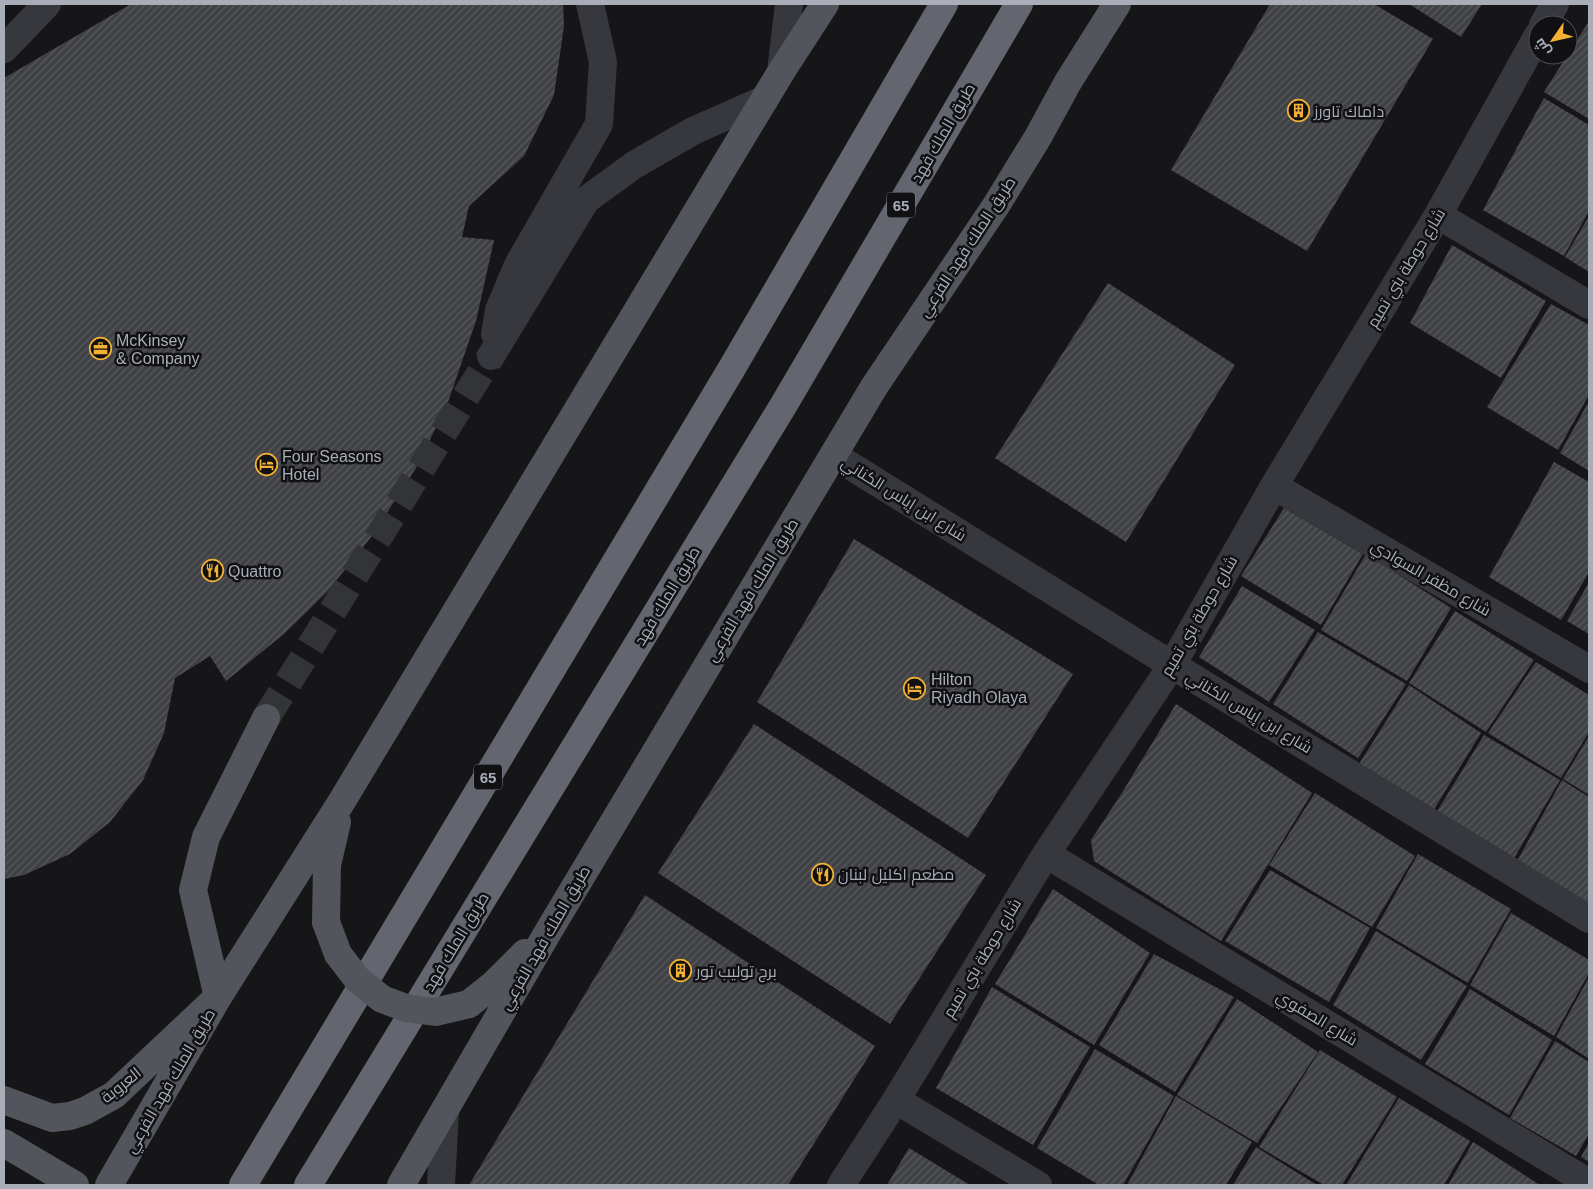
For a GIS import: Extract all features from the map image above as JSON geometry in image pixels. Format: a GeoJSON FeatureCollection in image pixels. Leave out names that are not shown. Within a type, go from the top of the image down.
{"type":"FeatureCollection","features":[{"type":"Feature","properties":{"kind":"highway","name":"65"},"geometry":{"type":"LineString","coordinates":[[244,1185],[732,368],[944,4]]}},
{"type":"Feature","properties":{"kind":"highway","name":"طريق الملك فهد"},"geometry":{"type":"LineString","coordinates":[[308,1185],[783,406],[1019,4]]}},
{"type":"Feature","properties":{"kind":"main road","name":"طريق الملك فهد الفرعي"},"geometry":{"type":"LineString","coordinates":[[109,1185],[218,997],[342,801],[781,72],[825,4]]}},
{"type":"Feature","properties":{"kind":"main road","name":"طريق الملك فهد الفرعي"},"geometry":{"type":"LineString","coordinates":[[401,1185],[548,932],[874,387],[997,204],[1038,137],[1068,82],[1118,4]]}},
{"type":"Feature","properties":{"kind":"main road"},"geometry":{"type":"LineString","coordinates":[[218,997],[193,890],[206,837],[266,718]]}},
{"type":"Feature","properties":{"kind":"main road"},"geometry":{"type":"LineString","coordinates":[[342,801],[326,865],[326,922],[338,954],[358,980],[382,999],[406,1008],[436,1012],[469,1004],[494,984],[548,932]]}},
{"type":"Feature","properties":{"kind":"main road","name":"العروبة"},"geometry":{"type":"LineString","coordinates":[[4,1100],[52,1118],[70,1116],[85,1111],[114,1095],[218,997]]}},
{"type":"Feature","properties":{"kind":"main road"},"geometry":{"type":"LineString","coordinates":[[4,1143],[75,1185]]}},
{"type":"Feature","properties":{"kind":"street"},"geometry":{"type":"LineString","coordinates":[[4,49],[47,4]]}},
{"type":"Feature","properties":{"kind":"street"},"geometry":{"type":"LineString","coordinates":[[590,4],[602,62],[599,124],[518,265],[499,310],[491,356],[586,200],[634,165],[685,136],[765,99]]}},
{"type":"Feature","properties":{"kind":"street"},"geometry":{"type":"LineString","coordinates":[[781,72],[789,4]]}},
{"type":"Feature","properties":{"kind":"street","name":"شارع حوطة بني تميم"},"geometry":{"type":"LineString","coordinates":[[841,1185],[896,1100],[1046,854],[1172,665],[1274,486],[1438,215],[1528,53]]}},
{"type":"Feature","properties":{"kind":"street"},"geometry":{"type":"LineString","coordinates":[[1438,215],[1589,304]]}},
{"type":"Feature","properties":{"kind":"street","name":"شارع ابن إياس الكناني"},"geometry":{"type":"LineString","coordinates":[[833,455],[1172,665],[1589,919]]}},
{"type":"Feature","properties":{"kind":"street","name":"شارع مظفر السوادي"},"geometry":{"type":"LineString","coordinates":[[1274,486],[1589,669]]}},
{"type":"Feature","properties":{"kind":"street","name":"شارع الصفوي"},"geometry":{"type":"LineString","coordinates":[[1046,854],[1589,1183]]}},
{"type":"Feature","properties":{"kind":"street"},"geometry":{"type":"LineString","coordinates":[[896,1100],[1038,1185]]}},
{"type":"Feature","properties":{"kind":"street"},"geometry":{"type":"LineString","coordinates":[[441,1185],[445,1110]]}},
{"type":"Feature","properties":{"kind":"building"},"geometry":{"type":"Polygon","coordinates":[[[131,4],[563,4],[564,26],[554,95],[524,156],[469,206],[462,237],[494,240],[476,321],[447,405],[416,468],[372,536],[327,592],[284,634],[226,681],[210,656],[175,678],[164,733],[143,780],[110,822],[70,854],[24,875],[4,879],[4,78],[131,4]]]}},
{"type":"Feature","properties":{"kind":"building","name":"داماك تاورز"},"geometry":{"type":"Polygon","coordinates":[[[1270,4],[1374,4],[1433,39],[1307,251],[1171,170],[1270,4]]]}},
{"type":"Feature","properties":{"kind":"building"},"geometry":{"type":"Polygon","coordinates":[[[1409,4],[1482,4],[1461,37],[1409,4]]]}},
{"type":"Feature","properties":{"kind":"building"},"geometry":{"type":"Polygon","coordinates":[[[1589,21],[1589,119],[1544,92],[1561,65],[1578,65],[1578,38],[1589,21]]]}},
{"type":"Feature","properties":{"kind":"building"},"geometry":{"type":"Polygon","coordinates":[[[1544,98],[1589,125],[1589,211],[1564,256],[1483,210],[1544,98]]]}},
{"type":"Feature","properties":{"kind":"building"},"geometry":{"type":"Polygon","coordinates":[[[1589,216],[1589,272],[1565,257],[1589,216]]]}},
{"type":"Feature","properties":{"kind":"building"},"geometry":{"type":"Polygon","coordinates":[[[1452,245],[1546,301],[1501,378],[1410,323],[1452,245]]]}},
{"type":"Feature","properties":{"kind":"building"},"geometry":{"type":"Polygon","coordinates":[[[1108,283],[1235,365],[1126,542],[995,458],[1108,283]]]}},
{"type":"Feature","properties":{"kind":"building"},"geometry":{"type":"Polygon","coordinates":[[[1551,304],[1589,325],[1589,395],[1558,450],[1487,407],[1551,304]]]}},
{"type":"Feature","properties":{"kind":"building"},"geometry":{"type":"Polygon","coordinates":[[[1589,401],[1589,471],[1560,453],[1589,401]]]}},
{"type":"Feature","properties":{"kind":"building"},"geometry":{"type":"Polygon","coordinates":[[[1554,462],[1589,482],[1589,572],[1561,620],[1489,577],[1554,462]]]}},
{"type":"Feature","properties":{"kind":"building"},"geometry":{"type":"Polygon","coordinates":[[[1284,508],[1363,554],[1321,625],[1241,576],[1284,508]]]}},
{"type":"Feature","properties":{"kind":"building","name":"Hilton Riyadh Olaya"},"geometry":{"type":"Polygon","coordinates":[[[854,539],[1073,674],[968,838],[757,702],[854,539]]]}},
{"type":"Feature","properties":{"kind":"building"},"geometry":{"type":"Polygon","coordinates":[[[1366,554],[1451,608],[1407,681],[1321,630],[1366,554]]]}},
{"type":"Feature","properties":{"kind":"building"},"geometry":{"type":"Polygon","coordinates":[[[1589,582],[1589,634],[1567,621],[1589,582]]]}},
{"type":"Feature","properties":{"kind":"building"},"geometry":{"type":"Polygon","coordinates":[[[1242,586],[1315,630],[1269,702],[1199,657],[1242,586]]]}},
{"type":"Feature","properties":{"kind":"building"},"geometry":{"type":"Polygon","coordinates":[[[1455,611],[1534,660],[1486,732],[1409,683],[1455,611]]]}},
{"type":"Feature","properties":{"kind":"building"},"geometry":{"type":"Polygon","coordinates":[[[1318,632],[1406,684],[1358,758],[1273,704],[1318,632]]]}},
{"type":"Feature","properties":{"kind":"building"},"geometry":{"type":"Polygon","coordinates":[[[1536,662],[1589,695],[1589,732],[1561,778],[1488,733],[1536,662]]]}},
{"type":"Feature","properties":{"kind":"building"},"geometry":{"type":"Polygon","coordinates":[[[1409,685],[1481,733],[1433,811],[1359,764],[1409,685]]]}},
{"type":"Feature","properties":{"kind":"building"},"geometry":{"type":"Polygon","coordinates":[[[1176,704],[1312,793],[1221,941],[1094,861],[1091,840],[1176,704]]]}},
{"type":"Feature","properties":{"kind":"building","name":"مطعم اكليل لبنان"},"geometry":{"type":"Polygon","coordinates":[[[754,724],[986,875],[890,1024],[658,873],[754,724]]]}},
{"type":"Feature","properties":{"kind":"building"},"geometry":{"type":"Polygon","coordinates":[[[1484,735],[1560,780],[1513,860],[1436,813],[1484,735]]]}},
{"type":"Feature","properties":{"kind":"building"},"geometry":{"type":"Polygon","coordinates":[[[1589,736],[1589,795],[1563,779],[1589,736]]]}},
{"type":"Feature","properties":{"kind":"building"},"geometry":{"type":"Polygon","coordinates":[[[1562,780],[1589,797],[1589,906],[1516,863],[1562,780]]]}},
{"type":"Feature","properties":{"kind":"building"},"geometry":{"type":"Polygon","coordinates":[[[1315,793],[1415,856],[1372,927],[1269,865],[1315,793]]]}},
{"type":"Feature","properties":{"kind":"building"},"geometry":{"type":"Polygon","coordinates":[[[1418,854],[1511,909],[1468,983],[1376,928],[1418,854]]]}},
{"type":"Feature","properties":{"kind":"building"},"geometry":{"type":"Polygon","coordinates":[[[1270,870],[1370,928],[1329,1002],[1225,941],[1270,870]]]}},
{"type":"Feature","properties":{"kind":"building"},"geometry":{"type":"Polygon","coordinates":[[[1053,889],[1150,953],[1094,1045],[995,984],[1053,889]]]}},
{"type":"Feature","properties":{"kind":"building","name":"برج توليب تور"},"geometry":{"type":"Polygon","coordinates":[[[645,895],[875,1046],[788,1185],[469,1185],[645,895]]]}},
{"type":"Feature","properties":{"kind":"building"},"geometry":{"type":"Polygon","coordinates":[[[1511,913],[1589,960],[1589,973],[1554,1036],[1470,985],[1511,913]]]}},
{"type":"Feature","properties":{"kind":"building"},"geometry":{"type":"Polygon","coordinates":[[[1376,931],[1467,986],[1421,1060],[1333,1005],[1376,931]]]}},
{"type":"Feature","properties":{"kind":"building"},"geometry":{"type":"Polygon","coordinates":[[[1154,954],[1234,997],[1175,1092],[1099,1045],[1154,954]]]}},
{"type":"Feature","properties":{"kind":"building"},"geometry":{"type":"Polygon","coordinates":[[[1589,977],[1589,1059],[1556,1037],[1589,977]]]}},
{"type":"Feature","properties":{"kind":"building"},"geometry":{"type":"Polygon","coordinates":[[[992,987],[1090,1047],[1033,1145],[936,1088],[992,987]]]}},
{"type":"Feature","properties":{"kind":"building"},"geometry":{"type":"Polygon","coordinates":[[[1470,989],[1552,1040],[1509,1115],[1425,1064],[1470,989]]]}},
{"type":"Feature","properties":{"kind":"building"},"geometry":{"type":"Polygon","coordinates":[[[1237,999],[1318,1052],[1257,1143],[1177,1095],[1237,999]]]}},
{"type":"Feature","properties":{"kind":"building"},"geometry":{"type":"Polygon","coordinates":[[[1555,1041],[1589,1062],[1589,1134],[1576,1156],[1510,1118],[1555,1041]]]}},
{"type":"Feature","properties":{"kind":"building"},"geometry":{"type":"Polygon","coordinates":[[[1095,1049],[1174,1096],[1123,1185],[1099,1185],[1037,1148],[1095,1049]]]}},
{"type":"Feature","properties":{"kind":"building"},"geometry":{"type":"Polygon","coordinates":[[[1320,1050],[1397,1097],[1342,1185],[1324,1185],[1259,1147],[1320,1050]]]}},
{"type":"Feature","properties":{"kind":"building"},"geometry":{"type":"Polygon","coordinates":[[[1176,1096],[1252,1142],[1226,1185],[1127,1185],[1176,1096]]]}},
{"type":"Feature","properties":{"kind":"building"},"geometry":{"type":"Polygon","coordinates":[[[1399,1098],[1470,1141],[1444,1185],[1346,1185],[1399,1098]]]}},
{"type":"Feature","properties":{"kind":"building"},"geometry":{"type":"Polygon","coordinates":[[[1473,1142],[1540,1185],[1448,1185],[1473,1142]]]}},
{"type":"Feature","properties":{"kind":"building"},"geometry":{"type":"Polygon","coordinates":[[[1589,1142],[1589,1162],[1581,1157],[1589,1142]]]}},
{"type":"Feature","properties":{"kind":"building"},"geometry":{"type":"Polygon","coordinates":[[[1256,1147],[1317,1185],[1233,1185],[1256,1147]]]}},
{"type":"Feature","properties":{"kind":"building"},"geometry":{"type":"Polygon","coordinates":[[[909,1148],[970,1185],[887,1185],[909,1148]]]}},
{"type":"Feature","properties":{"kind":"tunnel"},"geometry":{"type":"LineString","coordinates":[[266,718],[491,356]]}},
{"type":"Feature","properties":{"kind":"place","name":"داماك تاورز"},"geometry":{"type":"Point","coordinates":[1298,111]}},
{"type":"Feature","properties":{"kind":"place","name":"McKinsey & Company"},"geometry":{"type":"Point","coordinates":[100,349]}},
{"type":"Feature","properties":{"kind":"place","name":"Four Seasons Hotel"},"geometry":{"type":"Point","coordinates":[266,465]}},
{"type":"Feature","properties":{"kind":"place","name":"Quattro"},"geometry":{"type":"Point","coordinates":[212,571]}},
{"type":"Feature","properties":{"kind":"place","name":"Hilton Riyadh Olaya"},"geometry":{"type":"Point","coordinates":[915,688]}},
{"type":"Feature","properties":{"kind":"place","name":"مطعم اكليل لبنان"},"geometry":{"type":"Point","coordinates":[822,874]}},
{"type":"Feature","properties":{"kind":"place","name":"برج توليب تور"},"geometry":{"type":"Point","coordinates":[680,971]}}]}
